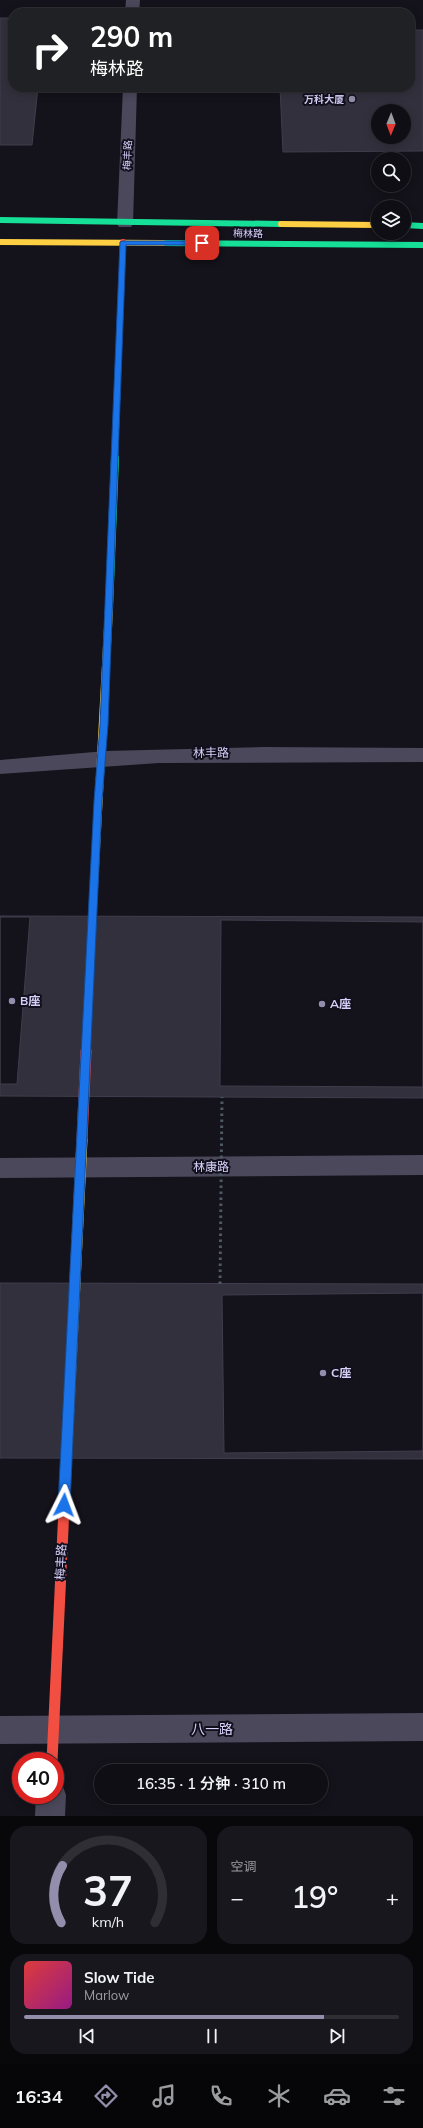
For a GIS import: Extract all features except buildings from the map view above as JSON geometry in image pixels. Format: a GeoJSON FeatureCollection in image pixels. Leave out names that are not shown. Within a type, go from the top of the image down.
{"type":"FeatureCollection","features":[{"type":"Feature","properties":{"kind":"street","name":"梅丰路"},"geometry":{"type":"LineString","coordinates":[[125,224],[130,92]]}},
{"type":"Feature","properties":{"kind":"street","name":"梅林路"},"geometry":{"type":"LineString","coordinates":[[0,220],[125,224],[371,225]]}},
{"type":"Feature","properties":{"kind":"street"},"geometry":{"type":"LineString","coordinates":[[411,225],[423,226]]}},
{"type":"Feature","properties":{"kind":"street","name":"梅林路"},"geometry":{"type":"LineString","coordinates":[[0,242],[423,245]]}},
{"type":"Feature","properties":{"kind":"street","name":"梅丰路"},"geometry":{"type":"LineString","coordinates":[[53,1752],[101,757],[104,725],[123,242]]}},
{"type":"Feature","properties":{"kind":"street","name":"林丰路"},"geometry":{"type":"LineString","coordinates":[[0,767],[101,757],[209,753],[423,755]]}},
{"type":"Feature","properties":{"kind":"street","name":"林康路"},"geometry":{"type":"LineString","coordinates":[[0,1168],[423,1165]]}},
{"type":"Feature","properties":{"kind":"street","name":"八一路"},"geometry":{"type":"LineString","coordinates":[[0,1730],[423,1727]]}},
{"type":"Feature","properties":{"kind":"street"},"geometry":{"type":"LineString","coordinates":[[50,1816],[51,1804]]}},
{"type":"Feature","properties":{"kind":"path"},"geometry":{"type":"LineString","coordinates":[[220,1284],[222,1097]]}},
{"type":"Feature","properties":{"kind":"traffic: fast"},"geometry":{"type":"LineString","coordinates":[[0,220],[281,224]]}},
{"type":"Feature","properties":{"kind":"traffic: fast"},"geometry":{"type":"LineString","coordinates":[[411,225],[423,226]]}},
{"type":"Feature","properties":{"kind":"traffic: fast"},"geometry":{"type":"LineString","coordinates":[[163,243],[423,245]]}},
{"type":"Feature","properties":{"kind":"traffic: fast"},"geometry":{"type":"LineString","coordinates":[[109,609],[118,375]]}},
{"type":"Feature","properties":{"kind":"traffic: slow"},"geometry":{"type":"LineString","coordinates":[[281,224],[371,225]]}},
{"type":"Feature","properties":{"kind":"traffic: slow"},"geometry":{"type":"LineString","coordinates":[[0,242],[163,243]]}},
{"type":"Feature","properties":{"kind":"traffic: slow"},"geometry":{"type":"LineString","coordinates":[[94,886],[104,725],[109,609]]}},
{"type":"Feature","properties":{"kind":"traffic: slow"},"geometry":{"type":"LineString","coordinates":[[65,1487],[82,1140]]}},
{"type":"Feature","properties":{"kind":"traffic: jam"},"geometry":{"type":"LineString","coordinates":[[118,375],[123,242]]}},
{"type":"Feature","properties":{"kind":"traffic: jam"},"geometry":{"type":"LineString","coordinates":[[82,1140],[94,886]]}},
{"type":"Feature","properties":{"kind":"traffic: jam"},"geometry":{"type":"LineString","coordinates":[[52,1752],[65,1487]]}},
{"type":"Feature","properties":{"kind":"place","name":"万科大厦"},"geometry":{"type":"Point","coordinates":[352,99]}},
{"type":"Feature","properties":{"kind":"place","name":"B座"},"geometry":{"type":"Point","coordinates":[12,1001]}},
{"type":"Feature","properties":{"kind":"place","name":"A座"},"geometry":{"type":"Point","coordinates":[322,1004]}},
{"type":"Feature","properties":{"kind":"place","name":"C座"},"geometry":{"type":"Point","coordinates":[323,1373]}},
{"type":"Feature","properties":{"kind":"route"},"geometry":{"type":"LineString","coordinates":[[64,1505],[76,1253],[82,1167],[98,801],[104,725],[118,334],[123,242],[202,243]]}}]}
